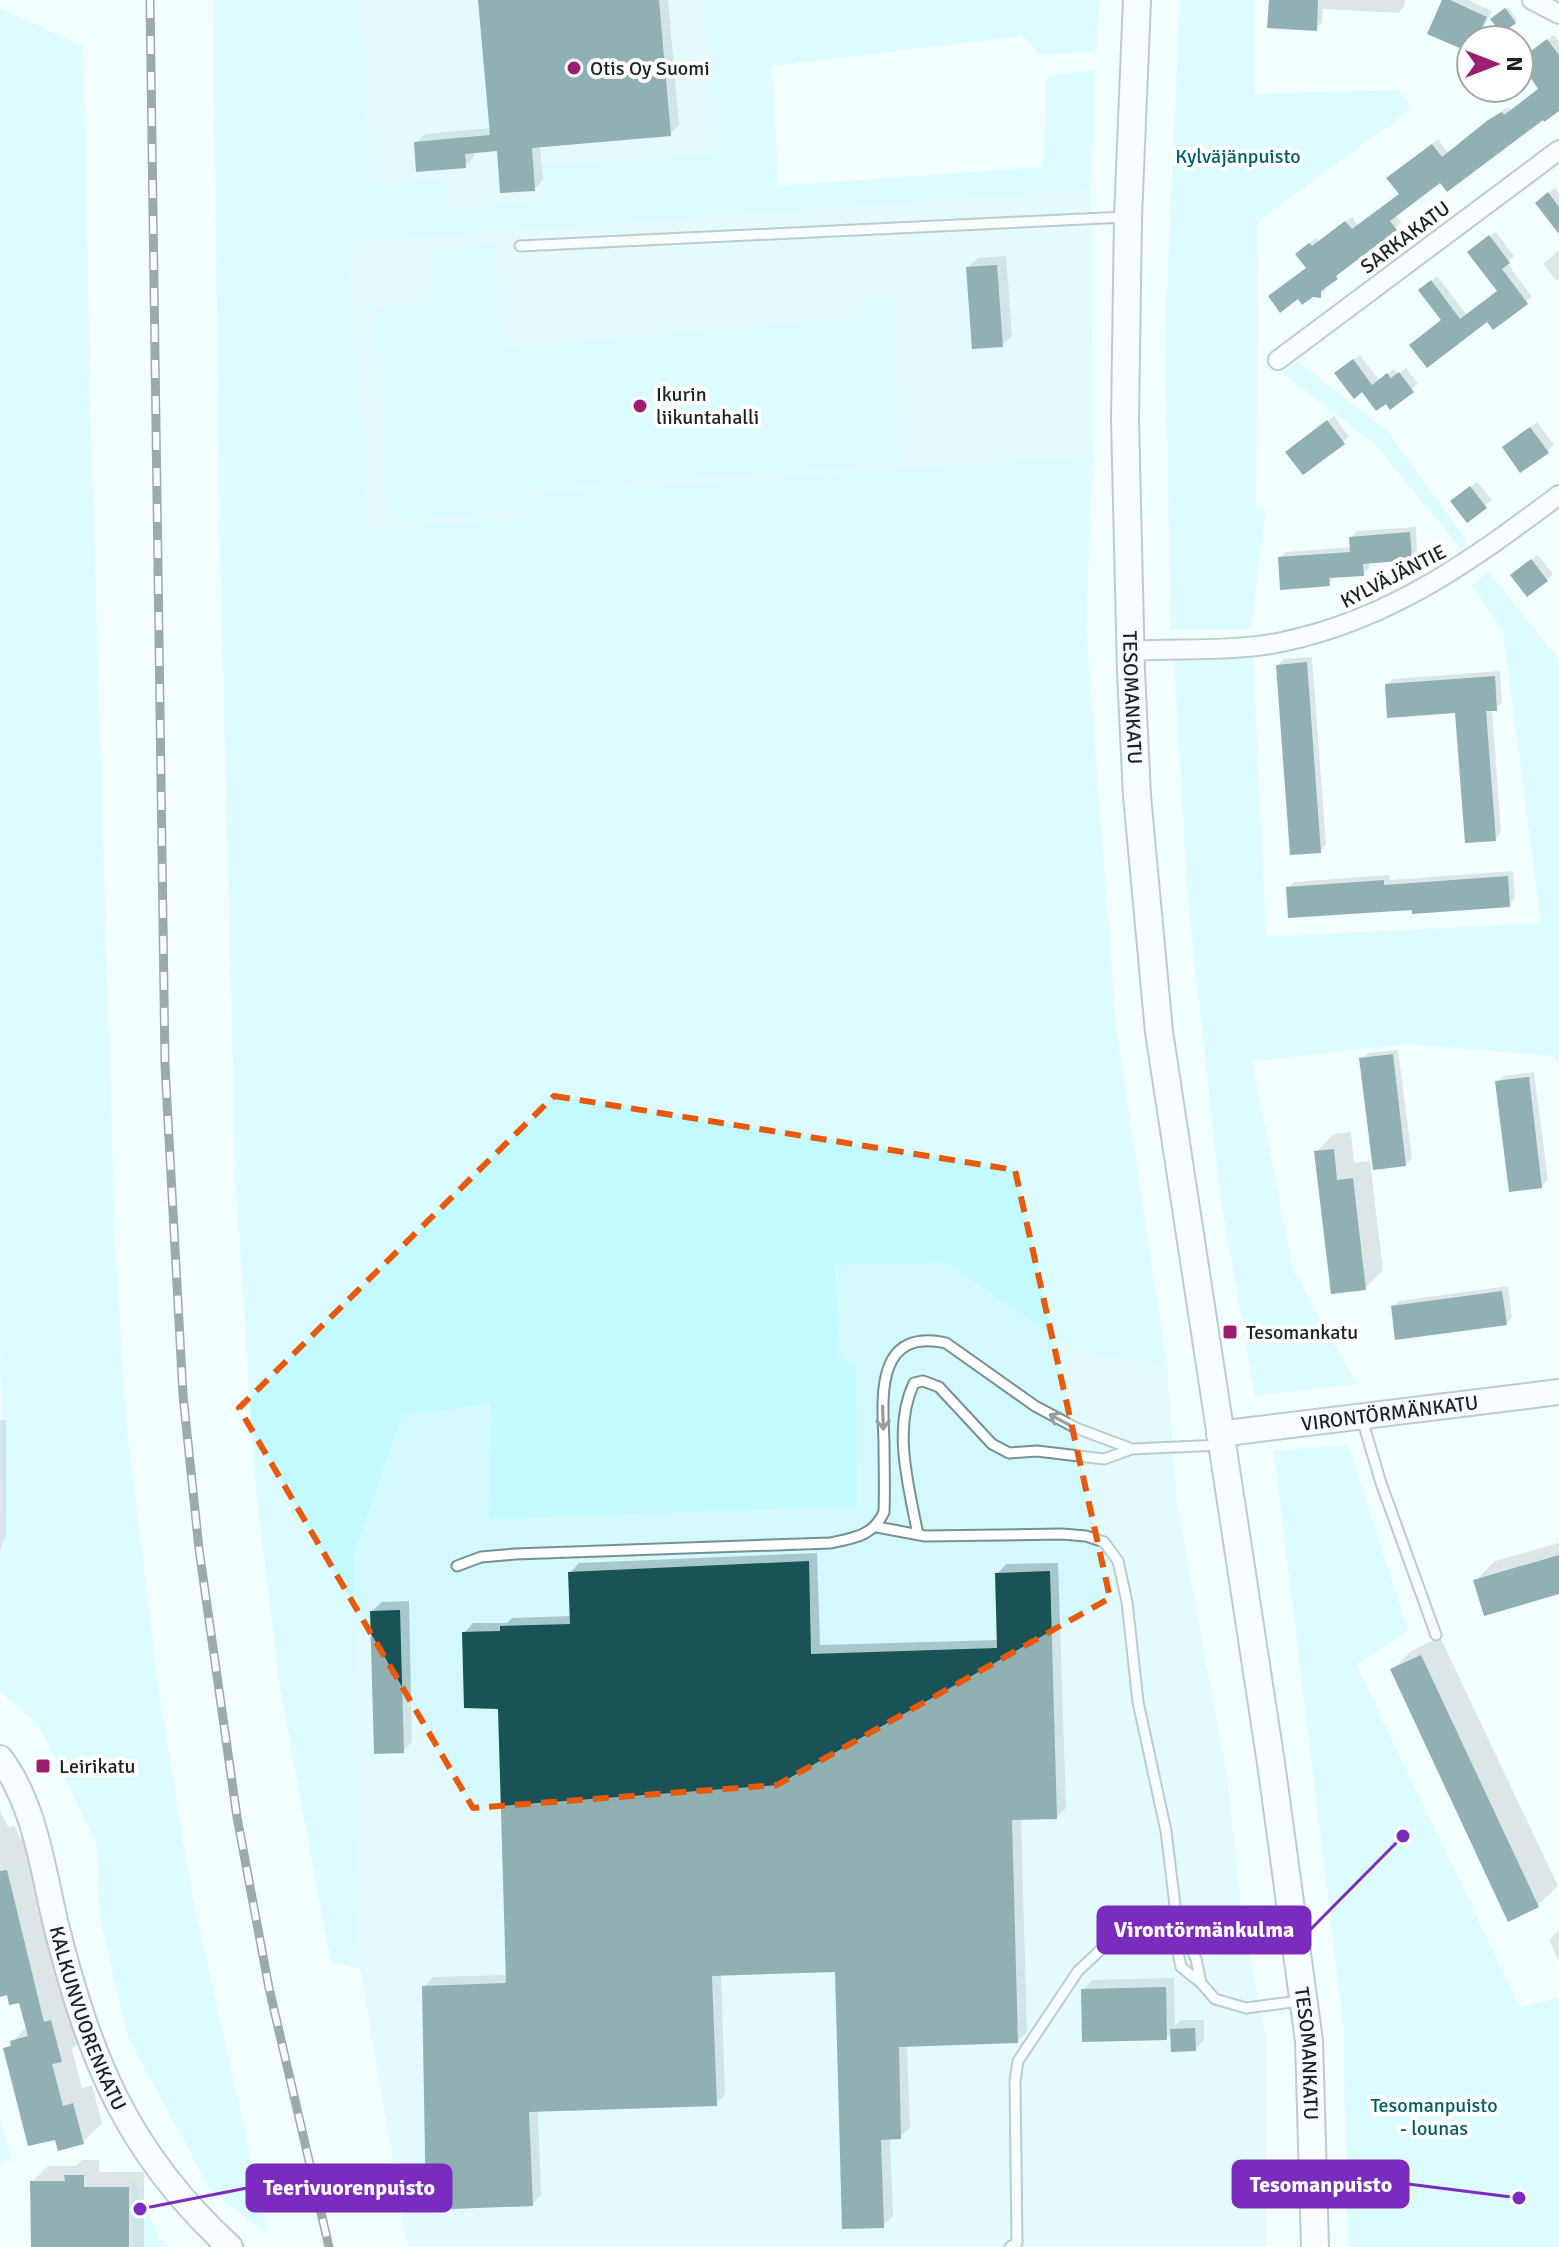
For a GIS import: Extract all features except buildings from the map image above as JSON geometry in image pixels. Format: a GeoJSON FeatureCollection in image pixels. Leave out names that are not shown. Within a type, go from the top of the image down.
{"type":"FeatureCollection","features":[{"type":"Feature","properties":{"kind":"main road","name":"TESOMANKATU"},"geometry":{"type":"LineString","coordinates":[[1137,0],[1128,217],[1125,419],[1137,796],[1159,1032],[1271,1763],[1309,2041],[1315,2247]]}},
{"type":"Feature","properties":{"kind":"street"},"geometry":{"type":"LineString","coordinates":[[1532,0],[1559,14]]}},
{"type":"Feature","properties":{"kind":"street","name":"SARKAKATU"},"geometry":{"type":"LineString","coordinates":[[1278,360],[1559,150]]}},
{"type":"Feature","properties":{"kind":"street","name":"KYLVÄJÄNTIE"},"geometry":{"type":"LineString","coordinates":[[1130,651],[1279,643],[1343,627],[1389,607],[1454,571],[1559,495]]}},
{"type":"Feature","properties":{"kind":"street","name":"VIRONTÖRMÄNKATU"},"geometry":{"type":"LineString","coordinates":[[1220,1440],[1361,1416],[1559,1392]]}},
{"type":"Feature","properties":{"kind":"street","name":"KALKUNVUORENKATU"},"geometry":{"type":"LineString","coordinates":[[0,1758],[28,1815],[68,1972],[89,2040],[105,2077],[147,2155],[197,2216],[230,2247]]}},
{"type":"Feature","properties":{"kind":"lane"},"geometry":{"type":"LineString","coordinates":[[520,246],[1128,217]]}},
{"type":"Feature","properties":{"kind":"lane"},"geometry":{"type":"LineString","coordinates":[[457,1566],[481,1557],[515,1554],[830,1543],[858,1538],[877,1527],[884,1512],[884,1377],[891,1359],[906,1345],[928,1339],[946,1343],[1035,1406],[1076,1428],[1132,1449]]}},
{"type":"Feature","properties":{"kind":"lane"},"geometry":{"type":"LineString","coordinates":[[918,1535],[904,1450],[904,1418],[907,1398],[914,1383],[923,1381],[939,1387],[992,1444],[1009,1453],[1037,1451],[1104,1459],[1132,1449],[1220,1440]]}},
{"type":"Feature","properties":{"kind":"lane"},"geometry":{"type":"LineString","coordinates":[[1361,1416],[1381,1483],[1436,1635]]}},
{"type":"Feature","properties":{"kind":"lane"},"geometry":{"type":"LineString","coordinates":[[877,1527],[918,1535],[1062,1534],[1086,1536],[1104,1542],[1118,1561],[1127,1602],[1138,1702],[1166,1831],[1181,1967],[1215,1999],[1246,2008],[1303,2000]]}},
{"type":"Feature","properties":{"kind":"lane"},"geometry":{"type":"LineString","coordinates":[[1010,2247],[1017,2243],[1015,2081],[1018,2061],[1078,1971],[1100,1950],[1122,1930],[1157,1912],[1176,1914]]}},
{"type":"Feature","properties":{"kind":"lane"},"geometry":{"type":"LineString","coordinates":[[1176,1914],[1193,1951],[1201,1983]]}},
{"type":"Feature","properties":{"kind":"highlighted area"},"geometry":{"type":"Polygon","coordinates":[[[554,1096],[1015,1170],[1110,1598],[777,1785],[473,1808],[239,1408],[554,1096]]]}},
{"type":"Feature","properties":{"kind":"shaded area"},"geometry":{"type":"Polygon","coordinates":[[[358,0],[706,0],[718,154],[543,165],[546,200],[446,211],[442,178],[373,185],[358,0]]]}},
{"type":"Feature","properties":{"kind":"shaded area"},"geometry":{"type":"Polygon","coordinates":[[[1091,190],[1093,456],[523,495],[524,518],[369,529],[349,243],[1091,190]]]}},
{"type":"Feature","properties":{"kind":"shaded area"},"geometry":{"type":"Polygon","coordinates":[[[947,1263],[1076,1352],[1167,1366],[1177,1503],[1228,1782],[1242,1918],[1266,2037],[1266,2247],[408,2247],[360,1968],[354,1556],[402,1416],[491,1402],[489,1519],[839,1355],[834,1265],[947,1263]]]}},
{"type":"Feature","properties":{"kind":"green space"},"geometry":{"type":"Polygon","coordinates":[[[213,0],[358,0],[373,185],[442,178],[447,210],[546,200],[542,165],[718,154],[706,0],[1100,0],[1094,51],[1040,55],[1022,36],[771,66],[779,186],[1043,167],[1047,76],[1095,70],[1091,190],[349,243],[369,529],[523,518],[523,495],[599,489],[599,484],[519,490],[519,511],[391,521],[375,307],[438,301],[434,249],[495,244],[504,348],[863,317],[862,297],[890,295],[902,463],[624,483],[624,488],[1093,456],[1086,627],[1116,1027],[1167,1366],[1076,1352],[947,1263],[835,1265],[839,1355],[856,1366],[857,1506],[489,1519],[491,1403],[402,1416],[354,1556],[360,1968],[331,1963],[280,1687],[256,1491],[236,1187],[220,547],[213,0]]]}},
{"type":"Feature","properties":{"kind":"green space","name":"Kylväjänpuisto"},"geometry":{"type":"Polygon","coordinates":[[[1180,0],[1254,0],[1255,94],[1399,90],[1411,109],[1258,221],[1256,508],[1266,508],[1251,629],[1171,630],[1165,337],[1180,0]]]}},
{"type":"Feature","properties":{"kind":"green space"},"geometry":{"type":"Polygon","coordinates":[[[0,8],[83,46],[115,1242],[126,1422],[159,1692],[192,1895],[268,2235],[210,2189],[129,2039],[100,1919],[97,1844],[39,1726],[0,1691],[0,1553],[4,1542],[0,1336],[0,8]]]}},
{"type":"Feature","properties":{"kind":"green space"},"geometry":{"type":"Polygon","coordinates":[[[1297,361],[1387,431],[1467,541],[1464,553],[1375,444],[1282,373],[1297,361]]]}},
{"type":"Feature","properties":{"kind":"green space"},"geometry":{"type":"Polygon","coordinates":[[[1489,572],[1559,660],[1559,1066],[1553,1056],[1409,1044],[1252,1061],[1293,1270],[1357,1384],[1255,1396],[1220,1194],[1188,901],[1174,661],[1253,658],[1266,937],[1541,923],[1503,631],[1472,585],[1489,572]]]}},
{"type":"Feature","properties":{"kind":"green space","name":"Tesomanpuisto - lounas"},"geometry":{"type":"Polygon","coordinates":[[[1348,1445],[1408,1630],[1356,1665],[1520,2007],[1559,1998],[1559,2247],[1348,2247],[1343,2022],[1274,1451],[1348,1445]]]}},
{"type":"Feature","properties":{"kind":"green space"},"geometry":{"type":"Polygon","coordinates":[[[0,2119],[12,2160],[0,2164],[0,2119]]]}},
{"type":"Feature","properties":{"kind":"green space"},"geometry":{"type":"Polygon","coordinates":[[[132,2177],[160,2240],[170,2247],[133,2247],[132,2177]]]}},
{"type":"Feature","properties":{"kind":"railway"},"geometry":{"type":"LineString","coordinates":[[150,0],[165,1065],[183,1395],[199,1549],[237,1817],[269,1988],[329,2247]]}},
{"type":"Feature","properties":{"kind":"place","name":"Otis Oy Suomi"},"geometry":{"type":"Point","coordinates":[574,68]}},
{"type":"Feature","properties":{"kind":"place","name":"Ikurin liikuntahalli"},"geometry":{"type":"Point","coordinates":[640,406]}},
{"type":"Feature","properties":{"kind":"place","name":"Tesomankatu"},"geometry":{"type":"Point","coordinates":[1230,1332]}},
{"type":"Feature","properties":{"kind":"place","name":"Leirikatu"},"geometry":{"type":"Point","coordinates":[43,1766]}},
{"type":"Feature","properties":{"kind":"place","name":"Virontörmänkulma"},"geometry":{"type":"Point","coordinates":[1403,1836]}},
{"type":"Feature","properties":{"kind":"place","name":"Tesomanpuisto"},"geometry":{"type":"Point","coordinates":[1519,2198]}},
{"type":"Feature","properties":{"kind":"place","name":"Teerivuorenpuisto"},"geometry":{"type":"Point","coordinates":[140,2209]}}]}
